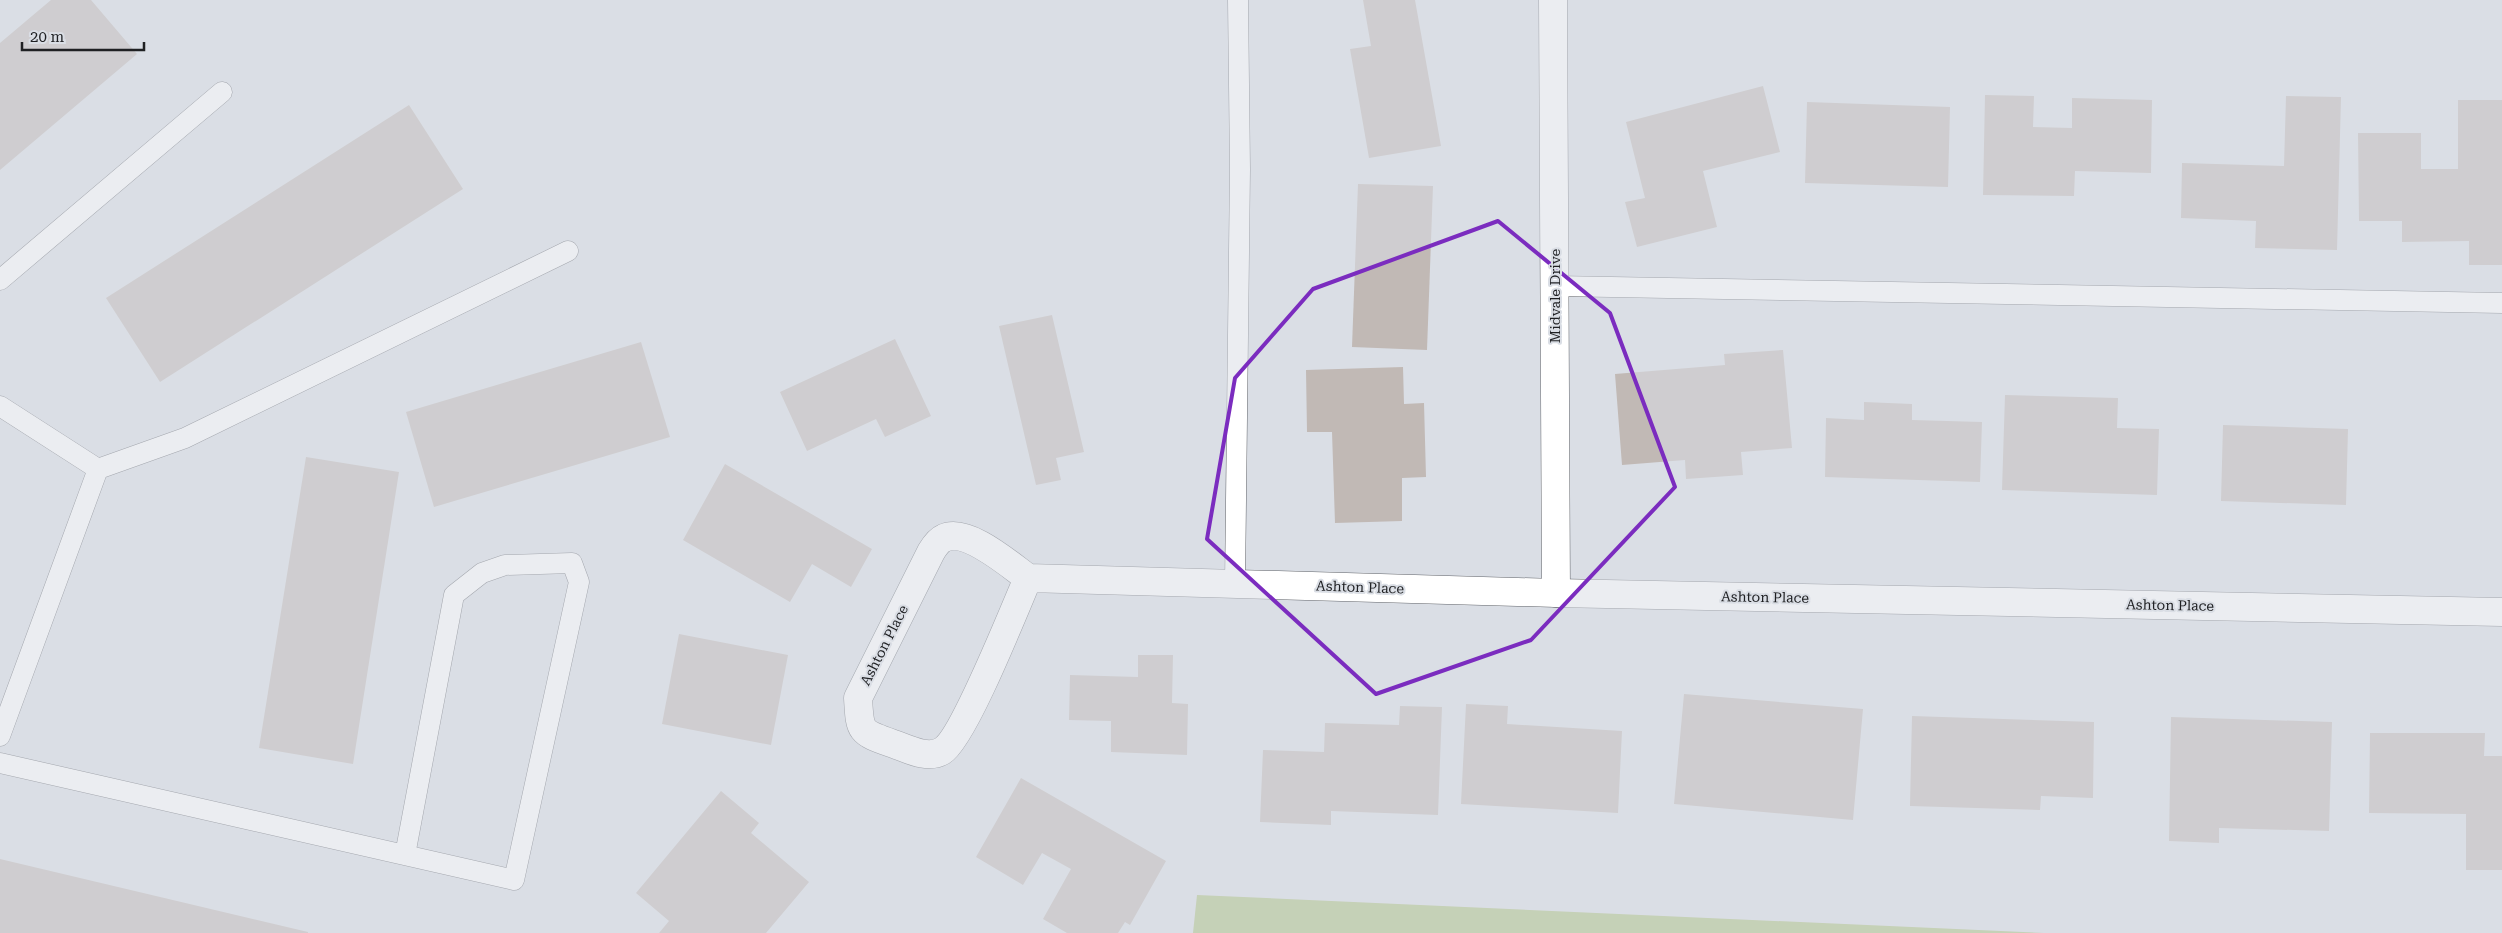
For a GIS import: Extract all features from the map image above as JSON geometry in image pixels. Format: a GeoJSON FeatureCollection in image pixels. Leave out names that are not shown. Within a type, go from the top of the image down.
{"type":"FeatureCollection","features":[{"type":"Feature","properties":{"kind":"street","name":"Midvale Drive"},"geometry":{"type":"LineString","coordinates":[[1553,0],[1556,593]]}},
{"type":"Feature","properties":{"kind":"street","name":"Ashton Place"},"geometry":{"type":"LineString","coordinates":[[1028,578],[962,727],[943,751],[932,755],[920,753],[869,735],[860,724],[858,698],[931,552],[942,538],[957,535],[993,552],[1028,578],[1556,593],[2502,612]]}},
{"type":"Feature","properties":{"kind":"lane"},"geometry":{"type":"LineString","coordinates":[[1235,584],[1240,168],[1238,0]]}},
{"type":"Feature","properties":{"kind":"lane"},"geometry":{"type":"LineString","coordinates":[[0,280],[222,92]]}},
{"type":"Feature","properties":{"kind":"lane"},"geometry":{"type":"LineString","coordinates":[[98,469],[185,438],[568,251]]}},
{"type":"Feature","properties":{"kind":"lane"},"geometry":{"type":"LineString","coordinates":[[1555,286],[2502,303]]}},
{"type":"Feature","properties":{"kind":"lane"},"geometry":{"type":"LineString","coordinates":[[0,406],[98,469]]}},
{"type":"Feature","properties":{"kind":"lane"},"geometry":{"type":"LineString","coordinates":[[0,736],[98,469]]}},
{"type":"Feature","properties":{"kind":"lane"},"geometry":{"type":"LineString","coordinates":[[0,763],[514,880],[579,582],[572,564],[505,565],[482,573],[454,595],[405,855]]}},
{"type":"Feature","properties":{"kind":"highlighted area"},"geometry":{"type":"Polygon","coordinates":[[[1498,221],[1610,313],[1675,487],[1531,640],[1376,694],[1207,539],[1235,378],[1313,289],[1498,221]]]}},
{"type":"Feature","properties":{"kind":"green space"},"geometry":{"type":"Polygon","coordinates":[[[1197,895],[2044,933],[1193,933],[1197,895]]]}},
{"type":"Feature","properties":{"kind":"building"},"geometry":{"type":"Polygon","coordinates":[[[51,0],[91,0],[137,54],[0,170],[0,43],[51,0]]]}},
{"type":"Feature","properties":{"kind":"building"},"geometry":{"type":"Polygon","coordinates":[[[1363,0],[1415,0],[1441,146],[1369,158],[1350,49],[1371,46],[1363,0]]]}},
{"type":"Feature","properties":{"kind":"building"},"geometry":{"type":"Polygon","coordinates":[[[1763,86],[1780,152],[1703,171],[1717,227],[1637,247],[1625,202],[1645,198],[1626,122],[1763,86]]]}},
{"type":"Feature","properties":{"kind":"building"},"geometry":{"type":"Polygon","coordinates":[[[1985,95],[2034,96],[2033,127],[2072,128],[2072,98],[2152,100],[2151,173],[2075,171],[2074,196],[1983,195],[1985,95]]]}},
{"type":"Feature","properties":{"kind":"building"},"geometry":{"type":"Polygon","coordinates":[[[2286,96],[2341,97],[2337,250],[2255,248],[2256,221],[2181,218],[2182,163],[2284,166],[2286,96]]]}},
{"type":"Feature","properties":{"kind":"building"},"geometry":{"type":"Polygon","coordinates":[[[2458,100],[2502,100],[2502,265],[2469,265],[2469,241],[2402,242],[2402,221],[2359,221],[2358,133],[2421,133],[2421,169],[2458,169],[2458,100]]]}},
{"type":"Feature","properties":{"kind":"building"},"geometry":{"type":"Polygon","coordinates":[[[1807,102],[1950,107],[1948,187],[1805,183],[1807,102]]]}},
{"type":"Feature","properties":{"kind":"building"},"geometry":{"type":"Polygon","coordinates":[[[409,105],[463,189],[160,382],[106,298],[409,105]]]}},
{"type":"Feature","properties":{"kind":"building"},"geometry":{"type":"Polygon","coordinates":[[[1358,184],[1433,186],[1427,350],[1352,347],[1358,184]]]}},
{"type":"Feature","properties":{"kind":"building"},"geometry":{"type":"Polygon","coordinates":[[[1052,315],[1084,452],[1056,458],[1061,480],[1036,485],[999,326],[1052,315]]]}},
{"type":"Feature","properties":{"kind":"building"},"geometry":{"type":"Polygon","coordinates":[[[895,339],[931,416],[885,437],[876,419],[807,451],[780,392],[895,339]]]}},
{"type":"Feature","properties":{"kind":"building"},"geometry":{"type":"Polygon","coordinates":[[[641,342],[670,437],[434,507],[406,412],[641,342]]]}},
{"type":"Feature","properties":{"kind":"building"},"geometry":{"type":"Polygon","coordinates":[[[1783,350],[1792,448],[1741,452],[1743,475],[1686,479],[1685,460],[1622,465],[1615,374],[1725,365],[1724,354],[1783,350]]]}},
{"type":"Feature","properties":{"kind":"building"},"geometry":{"type":"Polygon","coordinates":[[[1403,367],[1404,404],[1424,403],[1426,477],[1402,478],[1402,521],[1335,523],[1332,432],[1307,432],[1306,370],[1403,367]]]}},
{"type":"Feature","properties":{"kind":"building"},"geometry":{"type":"Polygon","coordinates":[[[2005,395],[2118,398],[2117,428],[2159,429],[2157,495],[2002,490],[2005,395]]]}},
{"type":"Feature","properties":{"kind":"building"},"geometry":{"type":"Polygon","coordinates":[[[1864,402],[1912,404],[1912,420],[1982,422],[1980,482],[1825,477],[1826,418],[1864,420],[1864,402]]]}},
{"type":"Feature","properties":{"kind":"building"},"geometry":{"type":"Polygon","coordinates":[[[2223,425],[2348,429],[2346,505],[2221,501],[2223,425]]]}},
{"type":"Feature","properties":{"kind":"building"},"geometry":{"type":"Polygon","coordinates":[[[306,457],[399,472],[353,764],[259,748],[306,457]]]}},
{"type":"Feature","properties":{"kind":"building"},"geometry":{"type":"Polygon","coordinates":[[[725,464],[872,549],[851,587],[812,564],[790,602],[683,540],[725,464]]]}},
{"type":"Feature","properties":{"kind":"building"},"geometry":{"type":"Polygon","coordinates":[[[679,634],[788,655],[771,745],[662,724],[679,634]]]}},
{"type":"Feature","properties":{"kind":"building"},"geometry":{"type":"Polygon","coordinates":[[[1138,655],[1173,655],[1172,703],[1188,704],[1187,755],[1111,752],[1111,721],[1069,720],[1070,675],[1138,677],[1138,655]]]}},
{"type":"Feature","properties":{"kind":"building"},"geometry":{"type":"Polygon","coordinates":[[[1684,694],[1863,709],[1853,820],[1674,804],[1684,694]]]}},
{"type":"Feature","properties":{"kind":"building"},"geometry":{"type":"Polygon","coordinates":[[[1466,704],[1508,706],[1507,724],[1622,731],[1618,813],[1461,804],[1466,704]]]}},
{"type":"Feature","properties":{"kind":"building"},"geometry":{"type":"Polygon","coordinates":[[[1400,706],[1442,707],[1438,815],[1331,811],[1331,825],[1260,822],[1263,750],[1324,752],[1325,723],[1399,725],[1400,706]]]}},
{"type":"Feature","properties":{"kind":"building"},"geometry":{"type":"Polygon","coordinates":[[[1912,716],[2094,722],[2093,798],[2041,796],[2040,810],[1910,806],[1912,716]]]}},
{"type":"Feature","properties":{"kind":"building"},"geometry":{"type":"Polygon","coordinates":[[[2171,717],[2332,722],[2329,831],[2219,828],[2219,843],[2169,841],[2171,717]]]}},
{"type":"Feature","properties":{"kind":"building"},"geometry":{"type":"Polygon","coordinates":[[[2370,733],[2485,733],[2484,756],[2502,756],[2502,870],[2466,870],[2466,814],[2369,813],[2370,733]]]}},
{"type":"Feature","properties":{"kind":"building"},"geometry":{"type":"Polygon","coordinates":[[[1021,778],[1166,861],[1130,925],[1125,922],[1118,933],[1067,933],[1043,919],[1071,869],[1042,853],[1023,885],[976,857],[1021,778]]]}},
{"type":"Feature","properties":{"kind":"building"},"geometry":{"type":"Polygon","coordinates":[[[721,791],[759,823],[751,833],[809,882],[766,933],[659,933],[669,921],[636,893],[721,791]]]}},
{"type":"Feature","properties":{"kind":"building"},"geometry":{"type":"Polygon","coordinates":[[[0,859],[308,932],[308,933],[0,933],[0,859]]]}}]}
